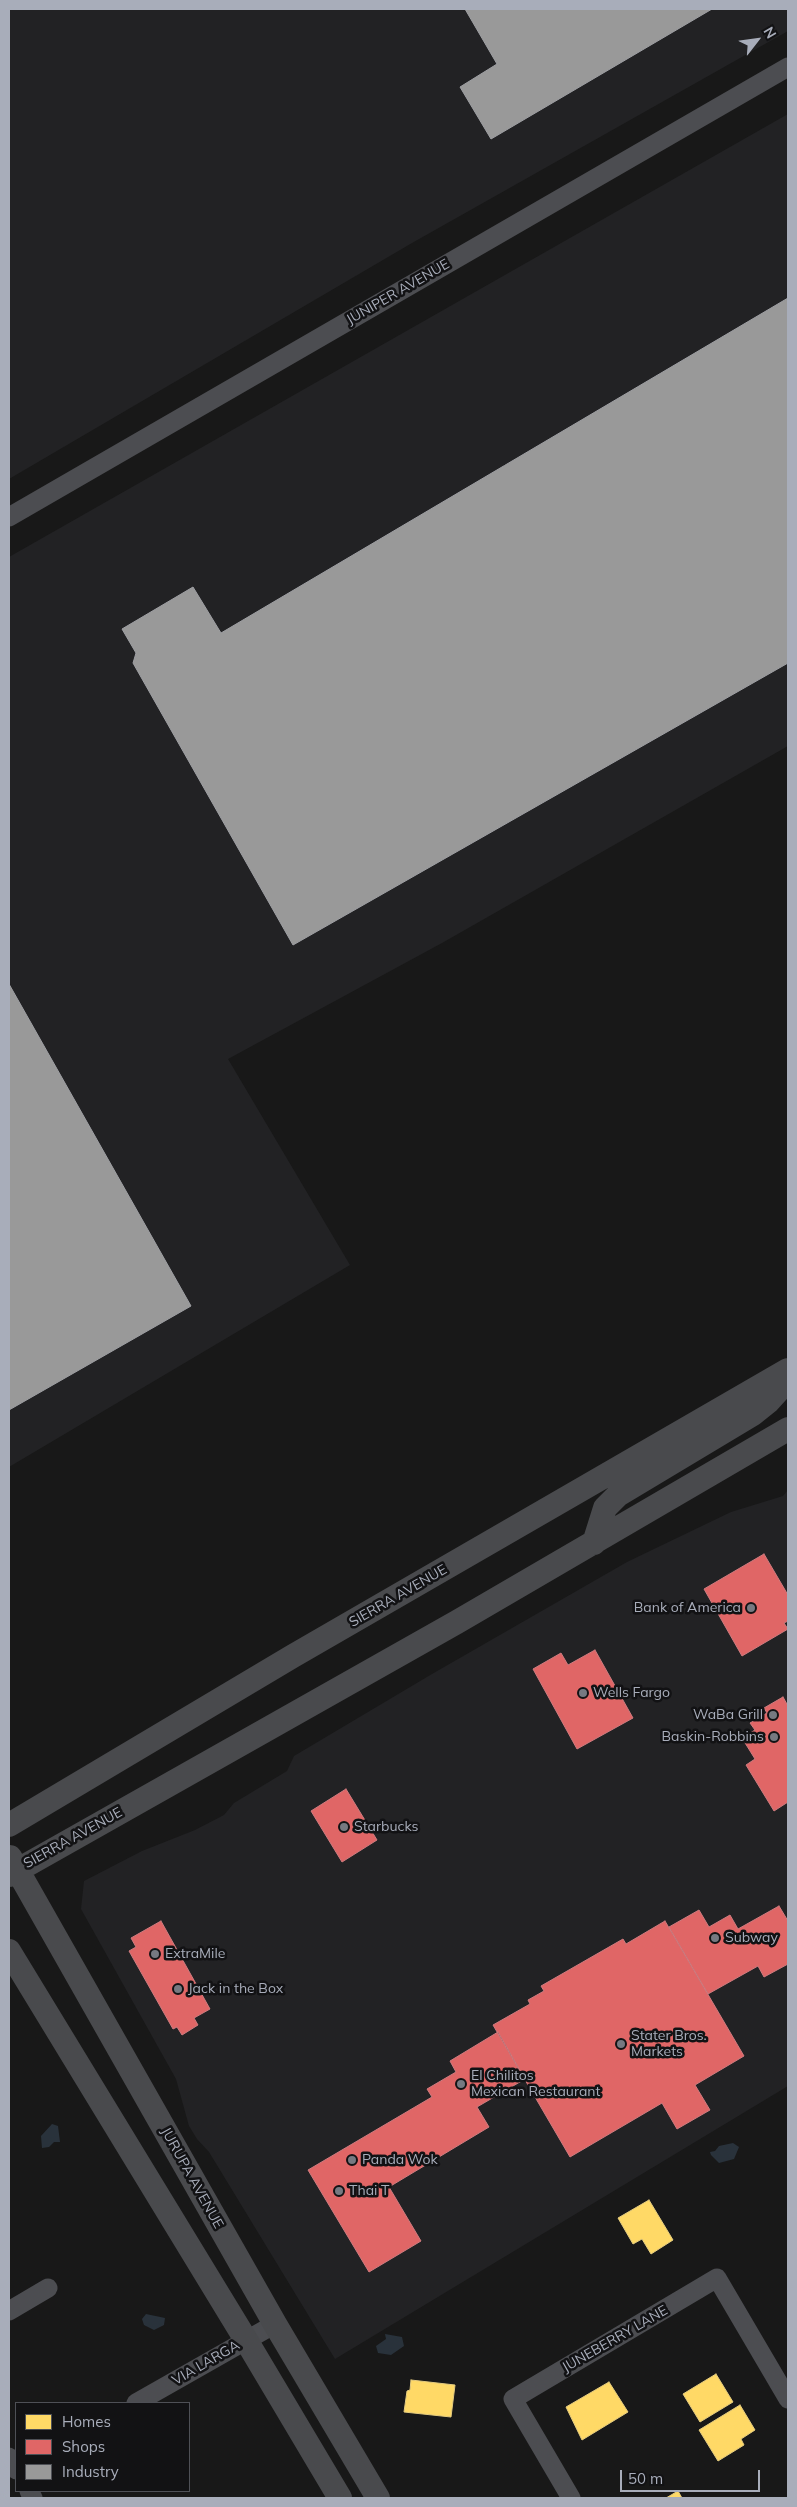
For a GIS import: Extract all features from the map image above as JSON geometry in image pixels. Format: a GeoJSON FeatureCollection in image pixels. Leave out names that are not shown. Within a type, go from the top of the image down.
{"type":"FeatureCollection","features":[{"type":"Feature","properties":{"kind":"main road","name":"SIERRA AVENUE"},"geometry":{"type":"LineString","coordinates":[[9,1824],[293,1656],[788,1370]]}},
{"type":"Feature","properties":{"kind":"main road"},"geometry":{"type":"LineString","coordinates":[[594,1543],[605,1508],[618,1495],[753,1414],[768,1402],[788,1380]]}},
{"type":"Feature","properties":{"kind":"main road","name":"SIERRA AVENUE"},"geometry":{"type":"LineString","coordinates":[[11,1867],[594,1543],[788,1429]]}},
{"type":"Feature","properties":{"kind":"main road","name":"JURUPA AVENUE"},"geometry":{"type":"LineString","coordinates":[[11,1867],[275,2324],[378,2498]]}},
{"type":"Feature","properties":{"kind":"main road"},"geometry":{"type":"LineString","coordinates":[[9,1952],[246,2340],[340,2498]]}},
{"type":"Feature","properties":{"kind":"street","name":"JUNIPER AVENUE"},"geometry":{"type":"LineString","coordinates":[[9,517],[788,67]]}},
{"type":"Feature","properties":{"kind":"street","name":"JUNEBERRY LANE"},"geometry":{"type":"LineString","coordinates":[[571,2498],[513,2399],[717,2278],[782,2376]]}},
{"type":"Feature","properties":{"kind":"street"},"geometry":{"type":"LineString","coordinates":[[9,2311],[48,2288]]}},
{"type":"Feature","properties":{"kind":"street","name":"VIA LARGA"},"geometry":{"type":"LineString","coordinates":[[138,2402],[275,2324]]}},
{"type":"Feature","properties":{"kind":"street"},"geometry":{"type":"LineString","coordinates":[[782,2376],[788,2399]]}},
{"type":"Feature","properties":{"kind":"street"},"geometry":{"type":"LineString","coordinates":[[9,2457],[15,2470]]}},
{"type":"Feature","properties":{"kind":"shaded area"},"geometry":{"type":"Polygon","coordinates":[[[9,9],[788,9],[788,31],[412,243],[9,479],[9,9]]]}},
{"type":"Feature","properties":{"kind":"shaded area"},"geometry":{"type":"Polygon","coordinates":[[[788,114],[788,746],[442,943],[228,1059],[350,1265],[9,1467],[9,557],[788,114]]]}},
{"type":"Feature","properties":{"kind":"shaded area"},"geometry":{"type":"Polygon","coordinates":[[[788,1490],[788,2086],[335,2359],[209,2152],[197,2139],[189,2126],[176,2079],[81,1909],[84,1881],[142,1851],[195,1830],[224,1815],[234,1803],[287,1771],[294,1756],[627,1562],[731,1512],[783,1496],[788,1490]]]}},
{"type":"Feature","properties":{"kind":"shaded area"},"geometry":{"type":"Polygon","coordinates":[[[52,2124],[58,2126],[60,2142],[54,2142],[49,2147],[42,2148],[41,2136],[52,2124]]]}},
{"type":"Feature","properties":{"kind":"shaded area"},"geometry":{"type":"Polygon","coordinates":[[[733,2143],[739,2147],[734,2159],[719,2163],[711,2155],[710,2152],[715,2151],[719,2146],[733,2143]]]}},
{"type":"Feature","properties":{"kind":"shaded area"},"geometry":{"type":"Polygon","coordinates":[[[146,2314],[165,2318],[164,2325],[154,2330],[144,2325],[142,2319],[146,2314]]]}},
{"type":"Feature","properties":{"kind":"shaded area"},"geometry":{"type":"Polygon","coordinates":[[[385,2334],[402,2337],[404,2346],[391,2355],[378,2353],[376,2346],[386,2339],[385,2334]]]}},
{"type":"Feature","properties":{"kind":"building: Homes"},"geometry":{"type":"Polygon","coordinates":[[[649,2200],[673,2240],[651,2254],[642,2239],[633,2244],[618,2218],[649,2200]]]}},
{"type":"Feature","properties":{"kind":"building: Homes"},"geometry":{"type":"Polygon","coordinates":[[[716,2374],[733,2402],[700,2422],[683,2394],[716,2374]]]}},
{"type":"Feature","properties":{"kind":"building: Homes"},"geometry":{"type":"Polygon","coordinates":[[[411,2380],[455,2385],[451,2417],[404,2412],[407,2391],[410,2390],[411,2380]]]}},
{"type":"Feature","properties":{"kind":"building: Homes"},"geometry":{"type":"Polygon","coordinates":[[[609,2382],[628,2412],[582,2440],[566,2407],[609,2382]]]}},
{"type":"Feature","properties":{"kind":"building: Homes"},"geometry":{"type":"Polygon","coordinates":[[[740,2405],[755,2430],[741,2439],[744,2445],[718,2461],[699,2430],[740,2405]]]}},
{"type":"Feature","properties":{"kind":"building: Homes"},"geometry":{"type":"Polygon","coordinates":[[[678,2491],[682,2498],[666,2498],[678,2491]]]}},
{"type":"Feature","properties":{"kind":"building: Shops","name":"Bank of America"},"geometry":{"type":"Polygon","coordinates":[[[764,1554],[788,1595],[788,1621],[784,1623],[788,1629],[742,1656],[704,1589],[764,1554]]]}},
{"type":"Feature","properties":{"kind":"building: Shops","name":"Wells Fargo"},"geometry":{"type":"Polygon","coordinates":[[[595,1650],[633,1718],[577,1749],[533,1669],[561,1653],[568,1665],[595,1650]]]}},
{"type":"Feature","properties":{"kind":"building: Shops"},"geometry":{"type":"Polygon","coordinates":[[[783,1697],[788,1706],[788,1802],[774,1811],[746,1765],[755,1759],[742,1738],[755,1730],[750,1723],[767,1713],[764,1708],[783,1697]]]}},
{"type":"Feature","properties":{"kind":"building: Shops","name":"Starbucks"},"geometry":{"type":"Polygon","coordinates":[[[346,1789],[377,1840],[342,1862],[311,1811],[346,1789]]]}},
{"type":"Feature","properties":{"kind":"building: Shops"},"geometry":{"type":"Polygon","coordinates":[[[779,1906],[788,1921],[788,1964],[764,1977],[758,1966],[708,1994],[669,1927],[699,1910],[709,1927],[730,1915],[738,1929],[779,1906]]]}},
{"type":"Feature","properties":{"kind":"building: Shops"},"geometry":{"type":"Polygon","coordinates":[[[161,1921],[210,2009],[194,2018],[198,2025],[182,2035],[177,2027],[173,2029],[129,1951],[136,1947],[131,1938],[161,1921]]]}},
{"type":"Feature","properties":{"kind":"building: Shops","name":"Stater Bros. Markets"},"geometry":{"type":"Polygon","coordinates":[[[665,1921],[744,2056],[695,2085],[710,2110],[677,2129],[662,2103],[570,2157],[493,2025],[530,2004],[528,2000],[544,1991],[541,1986],[623,1939],[626,1944],[665,1921]]]}},
{"type":"Feature","properties":{"kind":"building: Shops"},"geometry":{"type":"Polygon","coordinates":[[[498,2032],[525,2079],[477,2107],[489,2127],[389,2187],[421,2241],[369,2272],[308,2170],[432,2097],[427,2089],[456,2072],[450,2061],[498,2032]]]}},
{"type":"Feature","properties":{"kind":"building: Industry"},"geometry":{"type":"Polygon","coordinates":[[[465,9],[712,9],[491,139],[460,87],[497,64],[465,9]]]}},
{"type":"Feature","properties":{"kind":"building: Industry"},"geometry":{"type":"Polygon","coordinates":[[[788,298],[788,663],[293,945],[133,663],[136,653],[122,629],[193,587],[221,633],[788,298]]]}},
{"type":"Feature","properties":{"kind":"building: Industry"},"geometry":{"type":"Polygon","coordinates":[[[9,984],[191,1306],[9,1410],[9,984]]]}},
{"type":"Feature","properties":{"kind":"place","name":"Bank of America"},"geometry":{"type":"Point","coordinates":[751,1608]}},
{"type":"Feature","properties":{"kind":"place","name":"Wells Fargo"},"geometry":{"type":"Point","coordinates":[583,1693]}},
{"type":"Feature","properties":{"kind":"place","name":"WaBa Grill"},"geometry":{"type":"Point","coordinates":[773,1715]}},
{"type":"Feature","properties":{"kind":"place","name":"Baskin-Robbins"},"geometry":{"type":"Point","coordinates":[774,1737]}},
{"type":"Feature","properties":{"kind":"place","name":"Starbucks"},"geometry":{"type":"Point","coordinates":[344,1827]}},
{"type":"Feature","properties":{"kind":"place","name":"Subway"},"geometry":{"type":"Point","coordinates":[715,1938]}},
{"type":"Feature","properties":{"kind":"place","name":"ExtraMile"},"geometry":{"type":"Point","coordinates":[155,1954]}},
{"type":"Feature","properties":{"kind":"place","name":"Jack in the Box"},"geometry":{"type":"Point","coordinates":[178,1989]}},
{"type":"Feature","properties":{"kind":"place","name":"Stater Bros. Markets"},"geometry":{"type":"Point","coordinates":[621,2044]}},
{"type":"Feature","properties":{"kind":"place","name":"El Chilitos Mexican Restaurant"},"geometry":{"type":"Point","coordinates":[461,2084]}},
{"type":"Feature","properties":{"kind":"place","name":"Panda Wok"},"geometry":{"type":"Point","coordinates":[352,2160]}},
{"type":"Feature","properties":{"kind":"place","name":"Thai T"},"geometry":{"type":"Point","coordinates":[339,2191]}}]}
